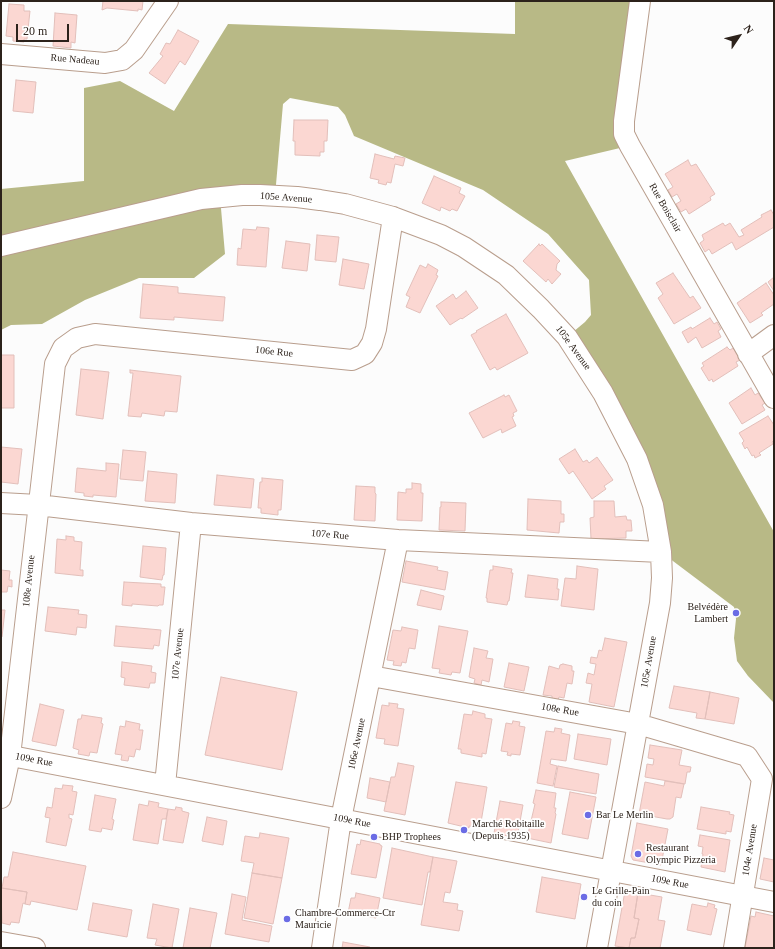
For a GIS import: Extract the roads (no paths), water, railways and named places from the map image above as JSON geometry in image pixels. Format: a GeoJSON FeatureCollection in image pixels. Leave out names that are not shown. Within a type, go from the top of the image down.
{"type":"FeatureCollection","features":[{"type":"Feature","properties":{"kind":"street","name":"Rue Nadeau"},"geometry":{"type":"LineString","coordinates":[[1,54],[105,63],[122,60],[134,50],[168,1]]}},
{"type":"Feature","properties":{"kind":"street","name":"Rue Boisclair"},"geometry":{"type":"LineString","coordinates":[[640,1],[624,121],[624,134],[774,398]]}},
{"type":"Feature","properties":{"kind":"street","name":"105e Avenue"},"geometry":{"type":"LineString","coordinates":[[1,246],[201,199],[254,195],[297,196],[345,204],[393,218],[441,235],[464,247],[506,275],[566,337],[603,393],[638,459],[653,505],[661,552],[662,578],[660,603],[597,948]]}},
{"type":"Feature","properties":{"kind":"street","name":"106e Rue"},"geometry":{"type":"LineString","coordinates":[[55,364],[63,348],[76,338],[95,334],[352,360],[365,354],[372,343],[376,329],[393,218]]}},
{"type":"Feature","properties":{"kind":"street"},"geometry":{"type":"LineString","coordinates":[[748,354],[774,335]]}},
{"type":"Feature","properties":{"kind":"street","name":"108e Avenue"},"geometry":{"type":"LineString","coordinates":[[1,798],[5,755],[55,364]]}},
{"type":"Feature","properties":{"kind":"street","name":"107e Rue"},"geometry":{"type":"LineString","coordinates":[[1,503],[38,505],[191,523],[398,540],[661,552]]}},
{"type":"Feature","properties":{"kind":"street","name":"107e Avenue"},"geometry":{"type":"LineString","coordinates":[[165,785],[191,523]]}},
{"type":"Feature","properties":{"kind":"street","name":"106e Avenue"},"geometry":{"type":"LineString","coordinates":[[322,948],[341,819],[398,540]]}},
{"type":"Feature","properties":{"kind":"street","name":"108e Rue"},"geometry":{"type":"LineString","coordinates":[[370,676],[638,724],[747,756]]}},
{"type":"Feature","properties":{"kind":"street","name":"109e Rue"},"geometry":{"type":"LineString","coordinates":[[5,755],[774,902]]}},
{"type":"Feature","properties":{"kind":"street","name":"104e Avenue"},"geometry":{"type":"LineString","coordinates":[[734,948],[762,778],[747,756]]}},
{"type":"Feature","properties":{"kind":"street"},"geometry":{"type":"LineString","coordinates":[[1,942],[35,948]]}},
{"type":"Feature","properties":{"kind":"place","name":"Belvédère Lambert"},"geometry":{"type":"Point","coordinates":[736,613]}},
{"type":"Feature","properties":{"kind":"place","name":"Bar Le Merlin"},"geometry":{"type":"Point","coordinates":[588,815]}},
{"type":"Feature","properties":{"kind":"place","name":"Marché Robitaille (Depuis 1935)"},"geometry":{"type":"Point","coordinates":[464,830]}},
{"type":"Feature","properties":{"kind":"place","name":"BHP Trophees"},"geometry":{"type":"Point","coordinates":[374,837]}},
{"type":"Feature","properties":{"kind":"place","name":"Restaurant Olympic Pizzeria"},"geometry":{"type":"Point","coordinates":[638,854]}},
{"type":"Feature","properties":{"kind":"place","name":"Le Grille-Pain du coin"},"geometry":{"type":"Point","coordinates":[584,897]}},
{"type":"Feature","properties":{"kind":"place","name":"Chambre-Commerce-Ctr Mauricie"},"geometry":{"type":"Point","coordinates":[287,919]}}]}
